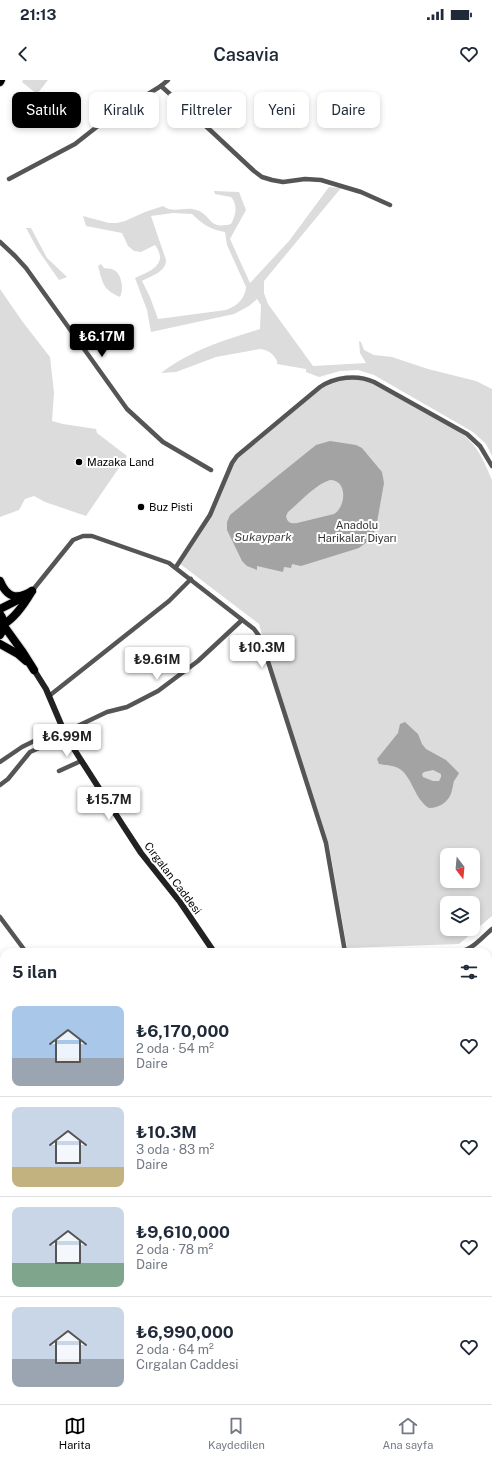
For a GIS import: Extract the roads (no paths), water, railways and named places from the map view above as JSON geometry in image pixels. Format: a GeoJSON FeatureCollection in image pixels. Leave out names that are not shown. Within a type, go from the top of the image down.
{"type":"FeatureCollection","features":[{"type":"Feature","properties":{"kind":"highway"},"geometry":{"type":"LineString","coordinates":[[0,581],[5,592],[11,595],[20,596],[32,591]]}},
{"type":"Feature","properties":{"kind":"highway"},"geometry":{"type":"LineString","coordinates":[[0,609],[20,600],[32,591]]}},
{"type":"Feature","properties":{"kind":"highway"},"geometry":{"type":"LineString","coordinates":[[0,635],[4,625],[18,611],[32,591]]}},
{"type":"Feature","properties":{"kind":"highway"},"geometry":{"type":"LineString","coordinates":[[0,614],[4,625],[34,670]]}},
{"type":"Feature","properties":{"kind":"highway"},"geometry":{"type":"LineString","coordinates":[[0,644],[22,657],[34,670]]}},
{"type":"Feature","properties":{"kind":"street"},"geometry":{"type":"LineString","coordinates":[[9,179],[75,144],[103,122],[161,86],[168,80]]}},
{"type":"Feature","properties":{"kind":"street"},"geometry":{"type":"LineString","coordinates":[[161,86],[262,177],[283,182],[305,179],[321,180],[361,192],[390,205]]}},
{"type":"Feature","properties":{"kind":"street"},"geometry":{"type":"LineString","coordinates":[[0,242],[26,268],[131,414],[163,442],[211,470]]}},
{"type":"Feature","properties":{"kind":"street"},"geometry":{"type":"LineString","coordinates":[[176,567],[210,515],[232,463],[237,456],[320,387],[333,380],[358,378],[374,382],[467,434],[480,446],[492,466]]}},
{"type":"Feature","properties":{"kind":"street"},"geometry":{"type":"LineString","coordinates":[[32,591],[73,540],[83,536],[96,536],[169,563],[176,567],[254,629],[262,643],[325,839],[330,860],[344,948]]}},
{"type":"Feature","properties":{"kind":"street"},"geometry":{"type":"LineString","coordinates":[[49,696],[158,610],[191,579]]}},
{"type":"Feature","properties":{"kind":"street"},"geometry":{"type":"LineString","coordinates":[[0,762],[22,747],[107,712],[127,707],[158,691],[198,661],[242,620]]}},
{"type":"Feature","properties":{"kind":"street","name":"Cırgalan Caddesi"},"geometry":{"type":"LineString","coordinates":[[34,670],[49,696],[64,731],[81,761],[132,840],[180,902],[211,948]]}},
{"type":"Feature","properties":{"kind":"street"},"geometry":{"type":"LineString","coordinates":[[0,785],[8,779],[30,752],[64,731]]}},
{"type":"Feature","properties":{"kind":"street"},"geometry":{"type":"LineString","coordinates":[[59,771],[81,761]]}},
{"type":"Feature","properties":{"kind":"street"},"geometry":{"type":"LineString","coordinates":[[0,917],[23,948]]}},
{"type":"Feature","properties":{"kind":"street"},"geometry":{"type":"LineString","coordinates":[[469,948],[492,929]]}},
{"type":"Feature","properties":{"kind":"water","name":"Sukaypark"},"geometry":{"type":"Polygon","coordinates":[[[330,441],[356,445],[362,448],[382,472],[384,483],[376,528],[371,539],[359,548],[301,566],[292,564],[291,568],[284,567],[283,572],[257,566],[257,570],[247,566],[242,561],[227,530],[227,522],[230,515],[316,445],[330,441]],[[330,480],[319,485],[288,512],[286,516],[287,520],[295,523],[334,514],[338,511],[343,500],[343,494],[340,484],[336,481],[330,480]]]}},
{"type":"Feature","properties":{"kind":"water"},"geometry":{"type":"Polygon","coordinates":[[[405,722],[418,734],[426,749],[446,760],[459,773],[454,781],[451,794],[447,801],[437,807],[429,808],[424,804],[403,771],[393,766],[379,764],[377,759],[398,733],[400,724],[405,722]],[[433,770],[422,774],[423,777],[433,781],[439,781],[441,774],[433,770]]]}},
{"type":"Feature","properties":{"kind":"place","name":"Mazaka Land"},"geometry":{"type":"Point","coordinates":[79,462]}},
{"type":"Feature","properties":{"kind":"place","name":"Buz Pisti"},"geometry":{"type":"Point","coordinates":[141,507]}},
{"type":"Feature","properties":{"kind":"park label","name":"Anadolu Harikalar Diyarı"},"geometry":{"type":"Point","coordinates":[357,531]}}]}
